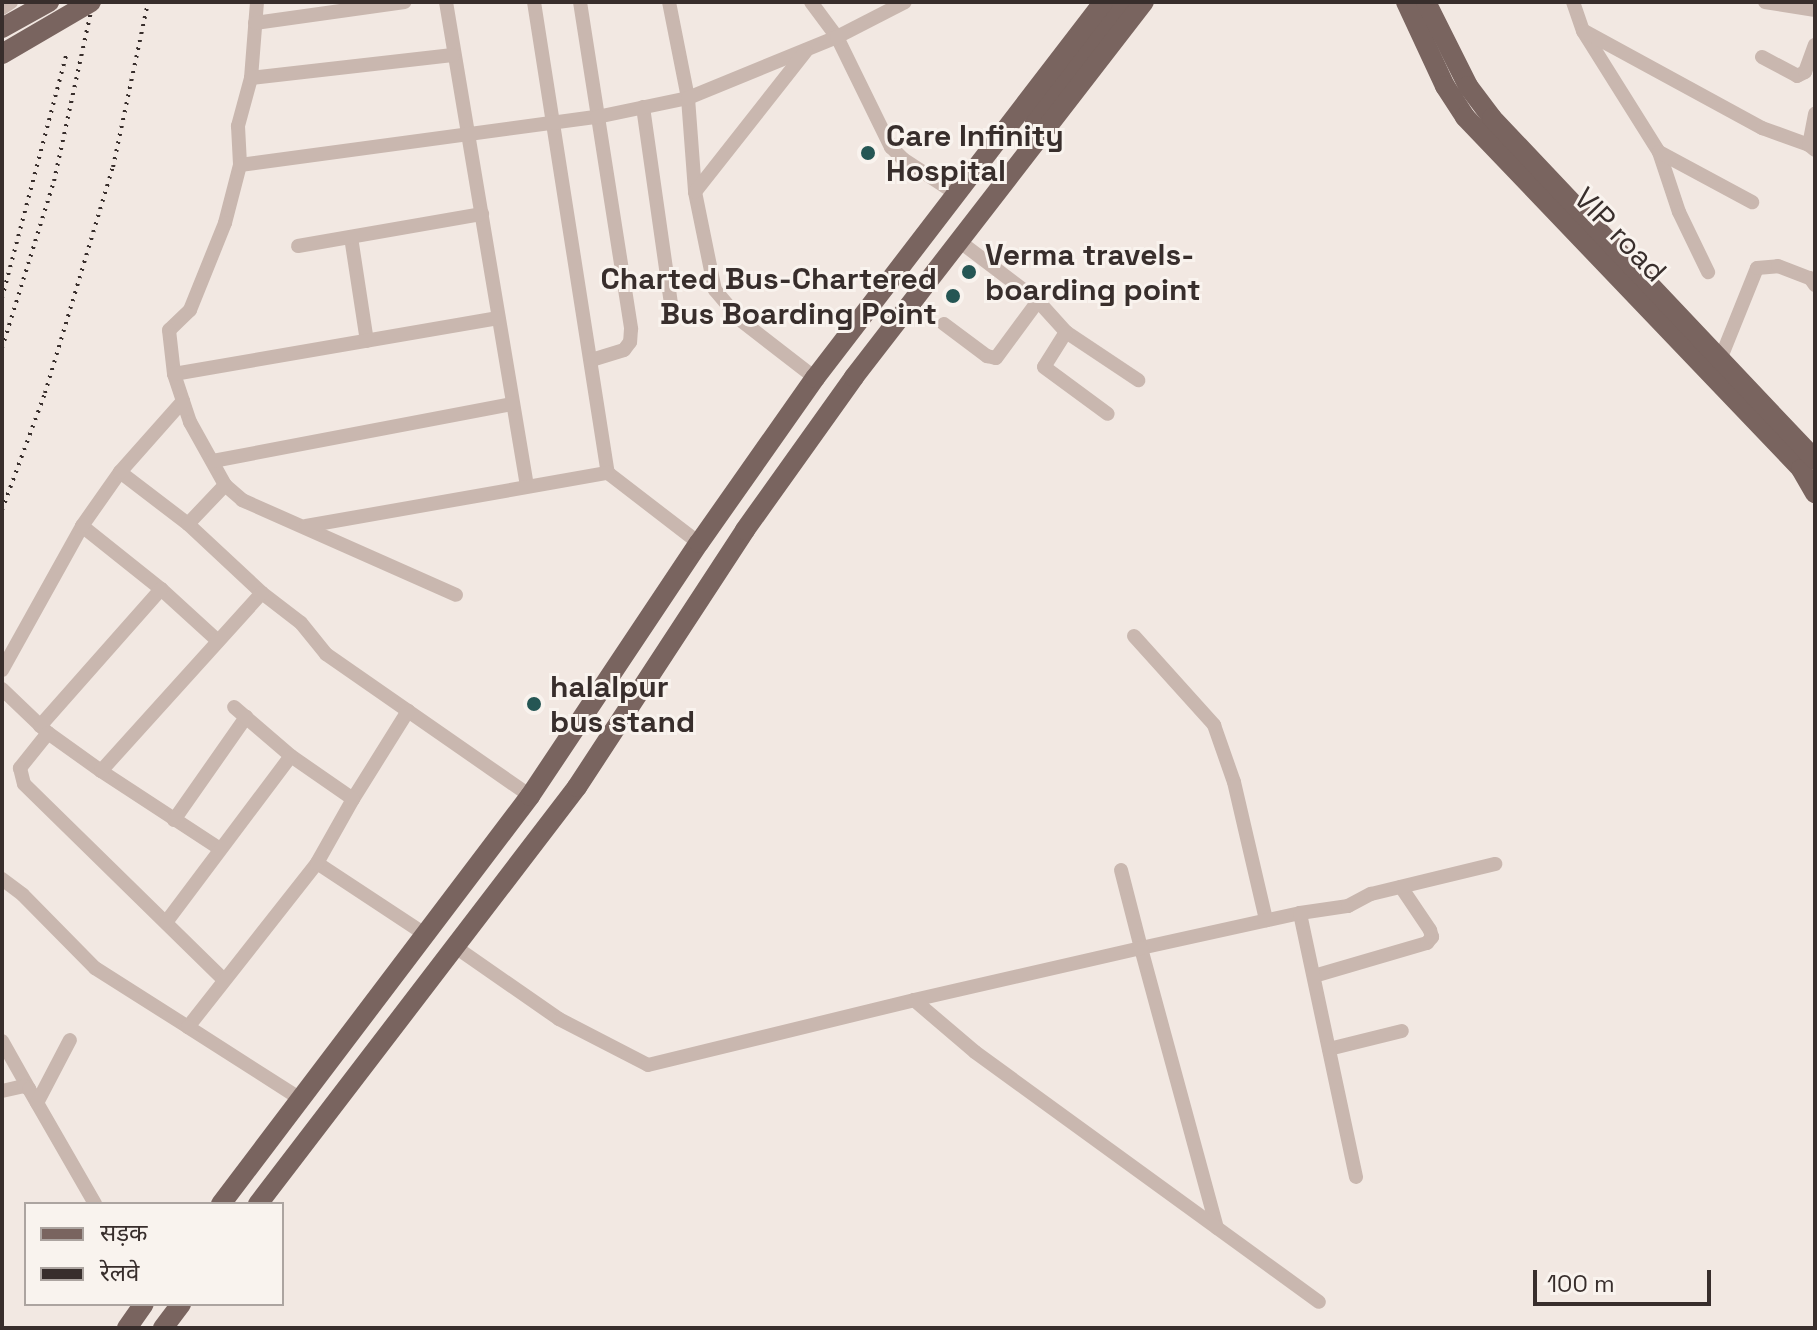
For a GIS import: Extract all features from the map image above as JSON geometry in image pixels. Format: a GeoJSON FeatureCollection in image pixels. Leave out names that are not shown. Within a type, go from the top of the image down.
{"type":"FeatureCollection","features":[{"type":"Feature","properties":{"kind":"main road"},"geometry":{"type":"LineString","coordinates":[[2,28],[49,2]]}},
{"type":"Feature","properties":{"kind":"main road"},"geometry":{"type":"LineString","coordinates":[[2,54],[91,2]]}},
{"type":"Feature","properties":{"kind":"main road"},"geometry":{"type":"LineString","coordinates":[[223,1202],[530,796],[699,543],[815,378],[955,193],[1055,70],[1104,2]]}},
{"type":"Feature","properties":{"kind":"main road"},"geometry":{"type":"LineString","coordinates":[[854,377],[862,354],[1124,2]]}},
{"type":"Feature","properties":{"kind":"main road"},"geometry":{"type":"LineString","coordinates":[[260,1202],[577,787],[745,530],[854,377],[1144,2]]}},
{"type":"Feature","properties":{"kind":"main road","name":"VIP road"},"geometry":{"type":"LineString","coordinates":[[1406,2],[1445,86],[1465,117],[1801,469],[1815,493]]}},
{"type":"Feature","properties":{"kind":"main road","name":"VIP road"},"geometry":{"type":"LineString","coordinates":[[1426,2],[1468,86],[1492,118],[1815,460]]}},
{"type":"Feature","properties":{"kind":"main road"},"geometry":{"type":"LineString","coordinates":[[127,1328],[143,1306]]}},
{"type":"Feature","properties":{"kind":"main road"},"geometry":{"type":"LineString","coordinates":[[163,1328],[180,1306]]}},
{"type":"Feature","properties":{"kind":"street"},"geometry":{"type":"LineString","coordinates":[[2,8],[11,2]]}},
{"type":"Feature","properties":{"kind":"street"},"geometry":{"type":"LineString","coordinates":[[257,2],[251,78],[238,126],[240,165],[225,223],[190,310],[169,330],[174,374],[183,401],[225,485],[242,500],[305,526],[380,564],[456,595]]}},
{"type":"Feature","properties":{"kind":"street"},"geometry":{"type":"LineString","coordinates":[[255,23],[405,2]]}},
{"type":"Feature","properties":{"kind":"street"},"geometry":{"type":"LineString","coordinates":[[446,2],[527,484]]}},
{"type":"Feature","properties":{"kind":"street"},"geometry":{"type":"LineString","coordinates":[[534,2],[608,473],[699,543]]}},
{"type":"Feature","properties":{"kind":"street"},"geometry":{"type":"LineString","coordinates":[[580,2],[631,329],[630,342],[624,350],[592,360]]}},
{"type":"Feature","properties":{"kind":"street"},"geometry":{"type":"LineString","coordinates":[[670,2],[688,98],[695,192],[715,290],[739,319],[815,378]]}},
{"type":"Feature","properties":{"kind":"street"},"geometry":{"type":"LineString","coordinates":[[811,2],[837,37],[891,147],[955,193]]}},
{"type":"Feature","properties":{"kind":"street"},"geometry":{"type":"LineString","coordinates":[[240,165],[597,117],[688,98],[837,37],[905,2]]}},
{"type":"Feature","properties":{"kind":"street"},"geometry":{"type":"LineString","coordinates":[[1573,2],[1583,31],[1659,152],[1679,212],[1708,272]]}},
{"type":"Feature","properties":{"kind":"street"},"geometry":{"type":"LineString","coordinates":[[1765,2],[1815,10]]}},
{"type":"Feature","properties":{"kind":"street"},"geometry":{"type":"LineString","coordinates":[[1583,31],[1762,128],[1812,148],[1815,114]]}},
{"type":"Feature","properties":{"kind":"street"},"geometry":{"type":"LineString","coordinates":[[1762,57],[1797,76],[1805,72],[1815,45]]}},
{"type":"Feature","properties":{"kind":"street"},"geometry":{"type":"LineString","coordinates":[[695,192],[807,50]]}},
{"type":"Feature","properties":{"kind":"street"},"geometry":{"type":"LineString","coordinates":[[251,78],[453,55]]}},
{"type":"Feature","properties":{"kind":"street"},"geometry":{"type":"LineString","coordinates":[[643,107],[672,312]]}},
{"type":"Feature","properties":{"kind":"street"},"geometry":{"type":"LineString","coordinates":[[1659,152],[1752,202]]}},
{"type":"Feature","properties":{"kind":"street"},"geometry":{"type":"LineString","coordinates":[[298,246],[482,214]]}},
{"type":"Feature","properties":{"kind":"street"},"geometry":{"type":"LineString","coordinates":[[351,237],[367,341]]}},
{"type":"Feature","properties":{"kind":"street"},"geometry":{"type":"LineString","coordinates":[[959,241],[997,266],[1038,301],[1066,332],[1138,380]]}},
{"type":"Feature","properties":{"kind":"street"},"geometry":{"type":"LineString","coordinates":[[1720,360],[1757,268],[1778,266],[1810,278],[1815,285]]}},
{"type":"Feature","properties":{"kind":"street"},"geometry":{"type":"LineString","coordinates":[[944,324],[987,356],[996,358],[1038,301]]}},
{"type":"Feature","properties":{"kind":"street"},"geometry":{"type":"LineString","coordinates":[[174,374],[498,318]]}},
{"type":"Feature","properties":{"kind":"street"},"geometry":{"type":"LineString","coordinates":[[1066,332],[1044,367],[1108,414]]}},
{"type":"Feature","properties":{"kind":"street"},"geometry":{"type":"LineString","coordinates":[[2,670],[82,526],[120,472],[183,401]]}},
{"type":"Feature","properties":{"kind":"street"},"geometry":{"type":"LineString","coordinates":[[213,461],[513,404]]}},
{"type":"Feature","properties":{"kind":"street"},"geometry":{"type":"LineString","coordinates":[[120,472],[188,524],[262,593],[301,623],[326,654],[530,796]]}},
{"type":"Feature","properties":{"kind":"street"},"geometry":{"type":"LineString","coordinates":[[305,526],[527,484],[608,473]]}},
{"type":"Feature","properties":{"kind":"street"},"geometry":{"type":"LineString","coordinates":[[188,524],[225,485]]}},
{"type":"Feature","properties":{"kind":"street"},"geometry":{"type":"LineString","coordinates":[[82,526],[161,589],[218,641]]}},
{"type":"Feature","properties":{"kind":"street"},"geometry":{"type":"LineString","coordinates":[[161,589],[44,729],[20,768],[24,784],[224,980]]}},
{"type":"Feature","properties":{"kind":"street"},"geometry":{"type":"LineString","coordinates":[[101,771],[262,593]]}},
{"type":"Feature","properties":{"kind":"street"},"geometry":{"type":"LineString","coordinates":[[1134,636],[1214,725],[1234,782],[1266,920]]}},
{"type":"Feature","properties":{"kind":"street"},"geometry":{"type":"LineString","coordinates":[[2,689],[44,729],[101,771],[220,849]]}},
{"type":"Feature","properties":{"kind":"street"},"geometry":{"type":"LineString","coordinates":[[188,1027],[317,863],[408,711]]}},
{"type":"Feature","properties":{"kind":"street"},"geometry":{"type":"LineString","coordinates":[[174,820],[240,712],[291,756],[353,799]]}},
{"type":"Feature","properties":{"kind":"street"},"geometry":{"type":"LineString","coordinates":[[167,921],[291,756]]}},
{"type":"Feature","properties":{"kind":"street"},"geometry":{"type":"LineString","coordinates":[[317,863],[426,935]]}},
{"type":"Feature","properties":{"kind":"street"},"geometry":{"type":"LineString","coordinates":[[454,946],[559,1019],[648,1065],[1141,948],[1300,913],[1348,906],[1371,894],[1495,864]]}},
{"type":"Feature","properties":{"kind":"street"},"geometry":{"type":"LineString","coordinates":[[1121,870],[1217,1228]]}},
{"type":"Feature","properties":{"kind":"street"},"geometry":{"type":"LineString","coordinates":[[2,879],[23,895],[95,968],[302,1100]]}},
{"type":"Feature","properties":{"kind":"street"},"geometry":{"type":"LineString","coordinates":[[1314,976],[1427,943],[1432,937],[1430,930],[1401,887]]}},
{"type":"Feature","properties":{"kind":"street"},"geometry":{"type":"LineString","coordinates":[[1300,913],[1356,1177]]}},
{"type":"Feature","properties":{"kind":"street"},"geometry":{"type":"LineString","coordinates":[[914,1000],[975,1052],[1319,1302]]}},
{"type":"Feature","properties":{"kind":"street"},"geometry":{"type":"LineString","coordinates":[[1329,1049],[1402,1031]]}},
{"type":"Feature","properties":{"kind":"street"},"geometry":{"type":"LineString","coordinates":[[37,1103],[70,1040]]}},
{"type":"Feature","properties":{"kind":"street"},"geometry":{"type":"LineString","coordinates":[[2,1041],[94,1202]]}},
{"type":"Feature","properties":{"kind":"street"},"geometry":{"type":"LineString","coordinates":[[2,1091],[24,1086],[29,1089]]}},
{"type":"Feature","properties":{"kind":"railway"},"geometry":{"type":"LineString","coordinates":[[2,348],[54,181],[93,2]]}},
{"type":"Feature","properties":{"kind":"railway"},"geometry":{"type":"LineString","coordinates":[[2,510],[45,393],[113,167],[148,2]]}},
{"type":"Feature","properties":{"kind":"railway"},"geometry":{"type":"LineString","coordinates":[[2,298],[67,52]]}},
{"type":"Feature","properties":{"kind":"place","name":"Care Infinity Hospital"},"geometry":{"type":"Point","coordinates":[868,153]}},
{"type":"Feature","properties":{"kind":"place","name":"Verma travels- boarding point"},"geometry":{"type":"Point","coordinates":[969,272]}},
{"type":"Feature","properties":{"kind":"place","name":"Charted Bus-Chartered Bus Boarding Point"},"geometry":{"type":"Point","coordinates":[953,296]}},
{"type":"Feature","properties":{"kind":"place","name":"halalpur bus stand"},"geometry":{"type":"Point","coordinates":[534,704]}}]}
